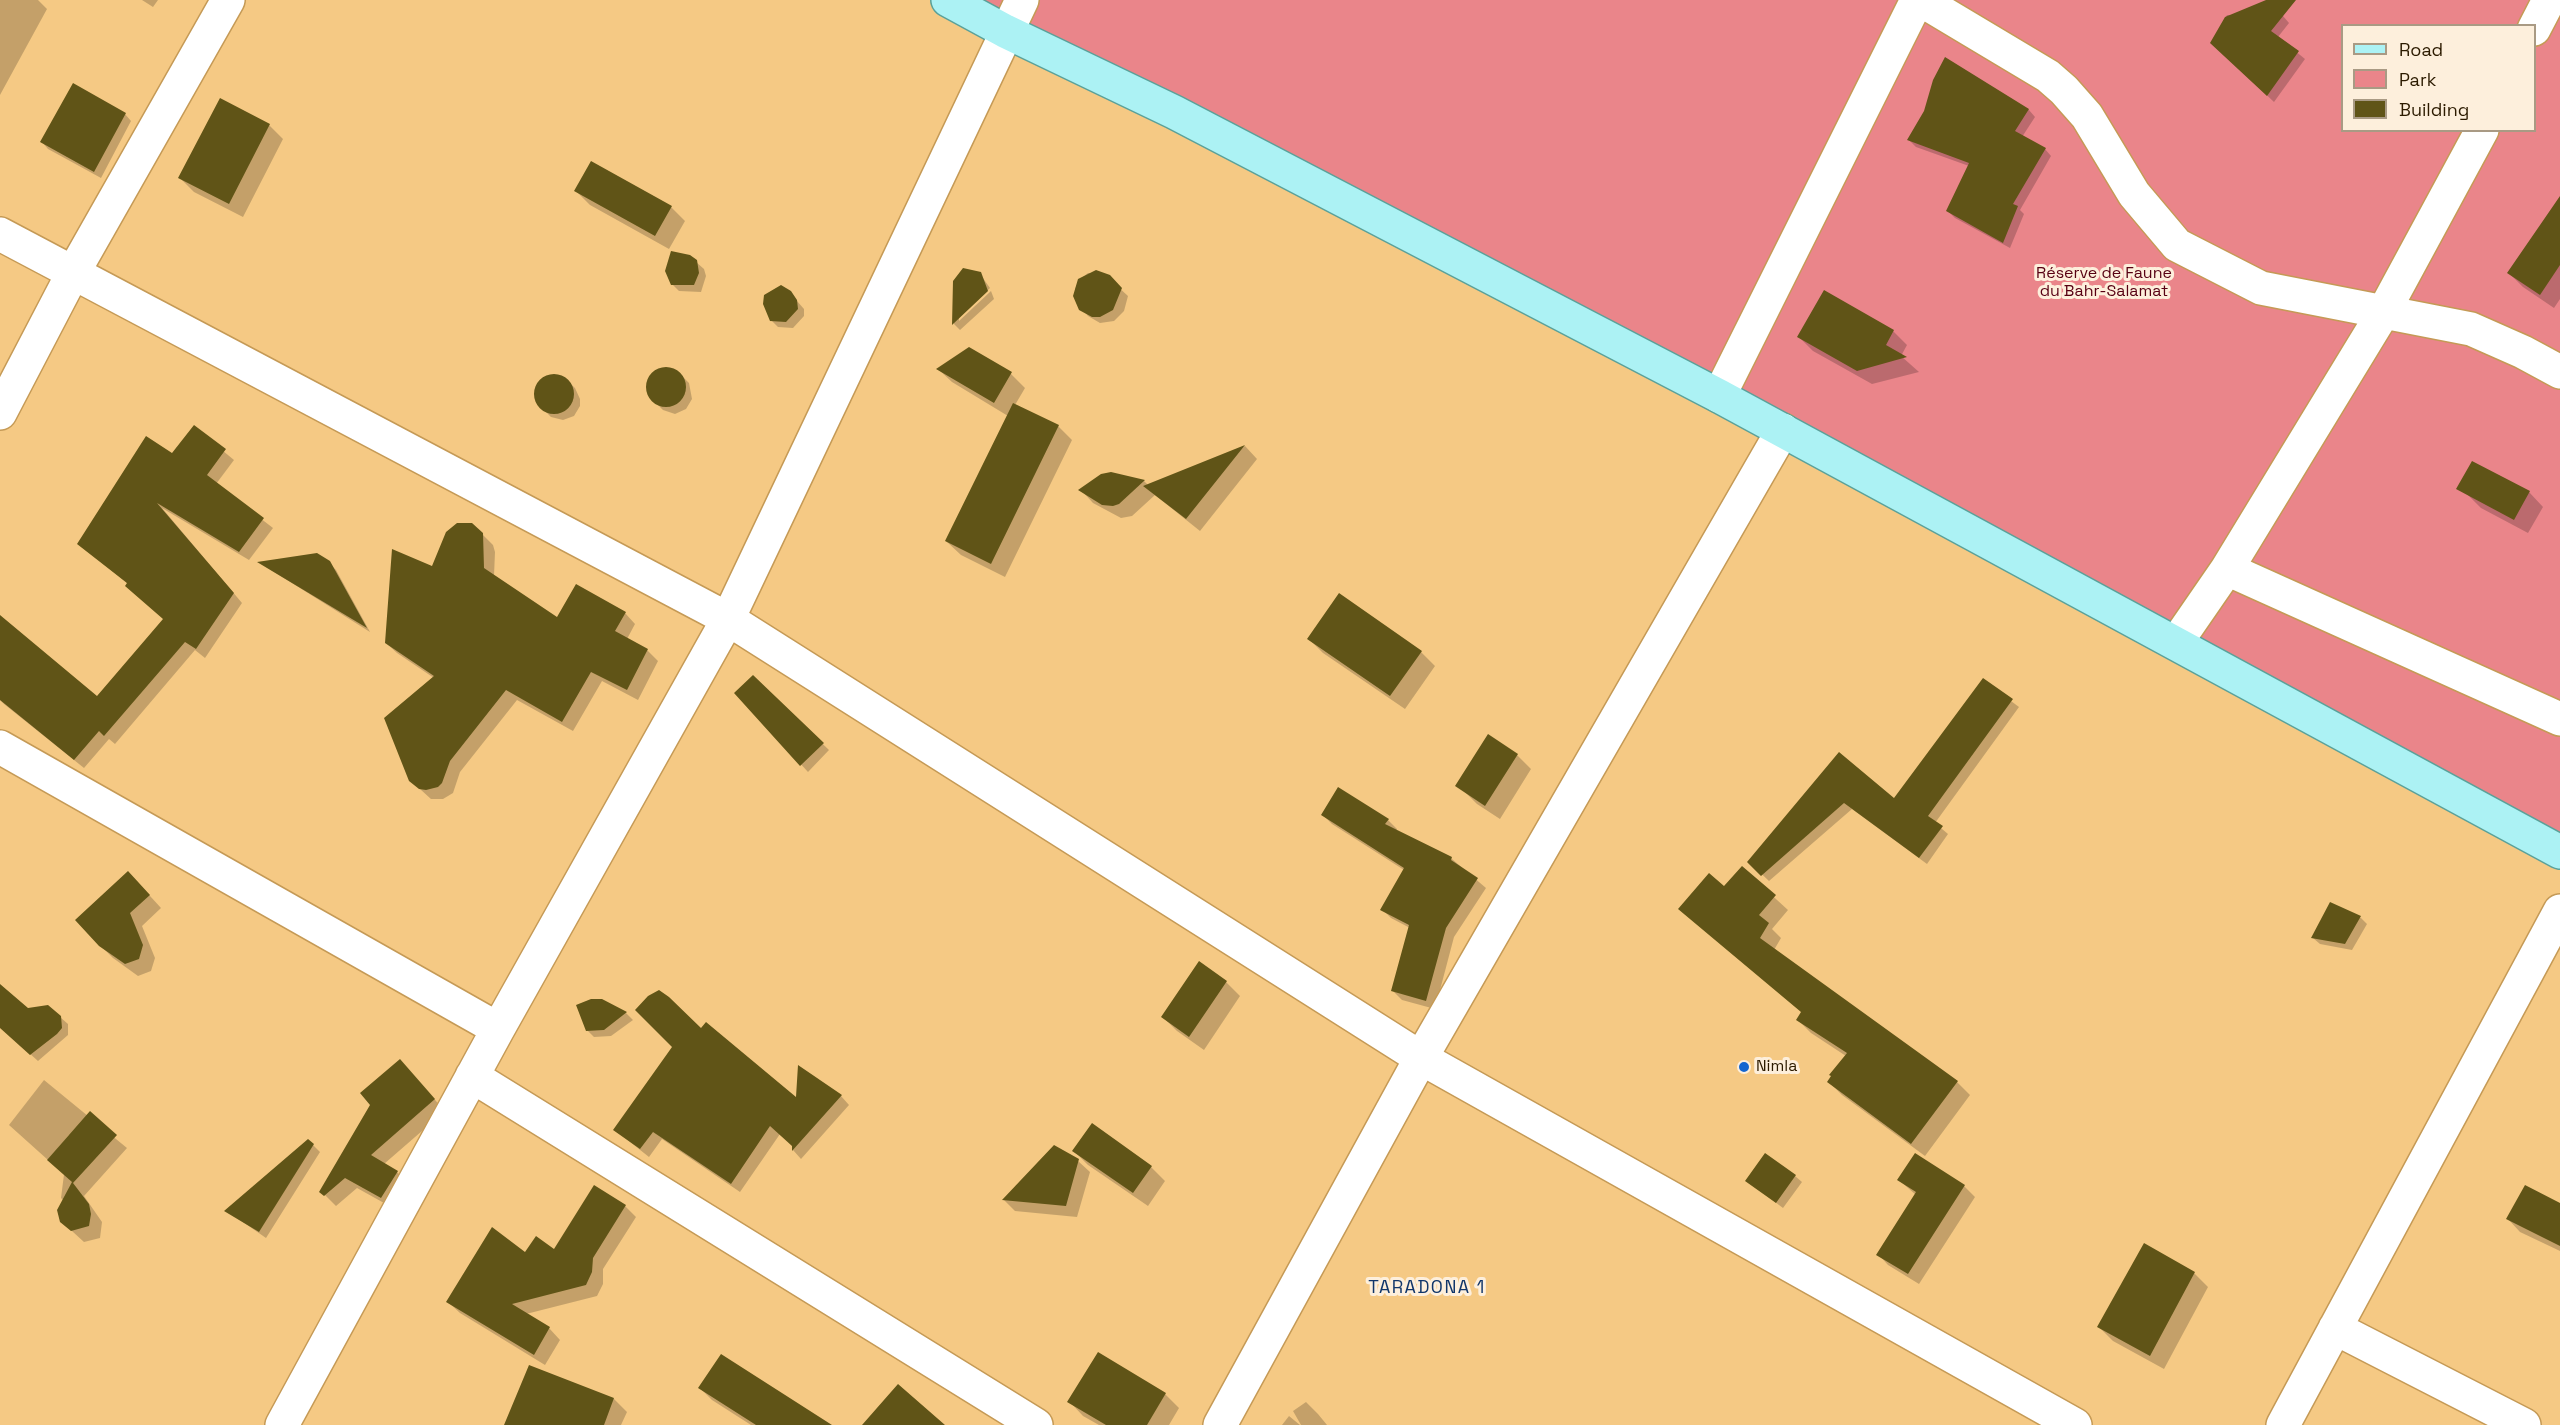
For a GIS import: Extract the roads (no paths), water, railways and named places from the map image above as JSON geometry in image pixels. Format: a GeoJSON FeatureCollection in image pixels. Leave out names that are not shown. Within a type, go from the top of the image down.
{"type":"FeatureCollection","features":[{"type":"Feature","properties":{"kind":"main road"},"geometry":{"type":"LineString","coordinates":[[948,0],[1005,31],[1174,112],[1719,396],[2560,852]]}},
{"type":"Feature","properties":{"kind":"street"},"geometry":{"type":"LineString","coordinates":[[0,413],[73,273],[228,0]]}},
{"type":"Feature","properties":{"kind":"street"},"geometry":{"type":"LineString","coordinates":[[282,1425],[498,1029],[728,619],[1005,31],[1022,0]]}},
{"type":"Feature","properties":{"kind":"street"},"geometry":{"type":"LineString","coordinates":[[1719,396],[1919,0],[2048,76],[2064,90],[2087,116],[2134,194],[2176,245],[2261,288],[2471,329],[2523,352],[2560,372]]}},
{"type":"Feature","properties":{"kind":"street"},"geometry":{"type":"LineString","coordinates":[[2536,27],[2549,0]]}},
{"type":"Feature","properties":{"kind":"street"},"geometry":{"type":"LineString","coordinates":[[2176,643],[2227,569],[2383,313],[2481,132]]}},
{"type":"Feature","properties":{"kind":"street"},"geometry":{"type":"LineString","coordinates":[[0,234],[728,619],[1421,1058],[2075,1425]]}},
{"type":"Feature","properties":{"kind":"street"},"geometry":{"type":"LineString","coordinates":[[1220,1425],[1421,1058],[1783,430]]}},
{"type":"Feature","properties":{"kind":"street"},"geometry":{"type":"LineString","coordinates":[[2227,569],[2560,719]]}},
{"type":"Feature","properties":{"kind":"street"},"geometry":{"type":"LineString","coordinates":[[0,747],[498,1029]]}},
{"type":"Feature","properties":{"kind":"street"},"geometry":{"type":"LineString","coordinates":[[2283,1425],[2560,911]]}},
{"type":"Feature","properties":{"kind":"street"},"geometry":{"type":"LineString","coordinates":[[472,1076],[1036,1425]]}},
{"type":"Feature","properties":{"kind":"street"},"geometry":{"type":"LineString","coordinates":[[2335,1328],[2524,1425]]}},
{"type":"Feature","properties":{"kind":"place","name":"Nimla"},"geometry":{"type":"Point","coordinates":[1744,1067]}},
{"type":"Feature","properties":{"kind":"district","name":"TARADONA 1"},"geometry":{"type":"Point","coordinates":[1427,1288]}},
{"type":"Feature","properties":{"kind":"park label","name":"Réserve de Faune du Bahr-Salamat"},"geometry":{"type":"Point","coordinates":[2104,283]}}]}
